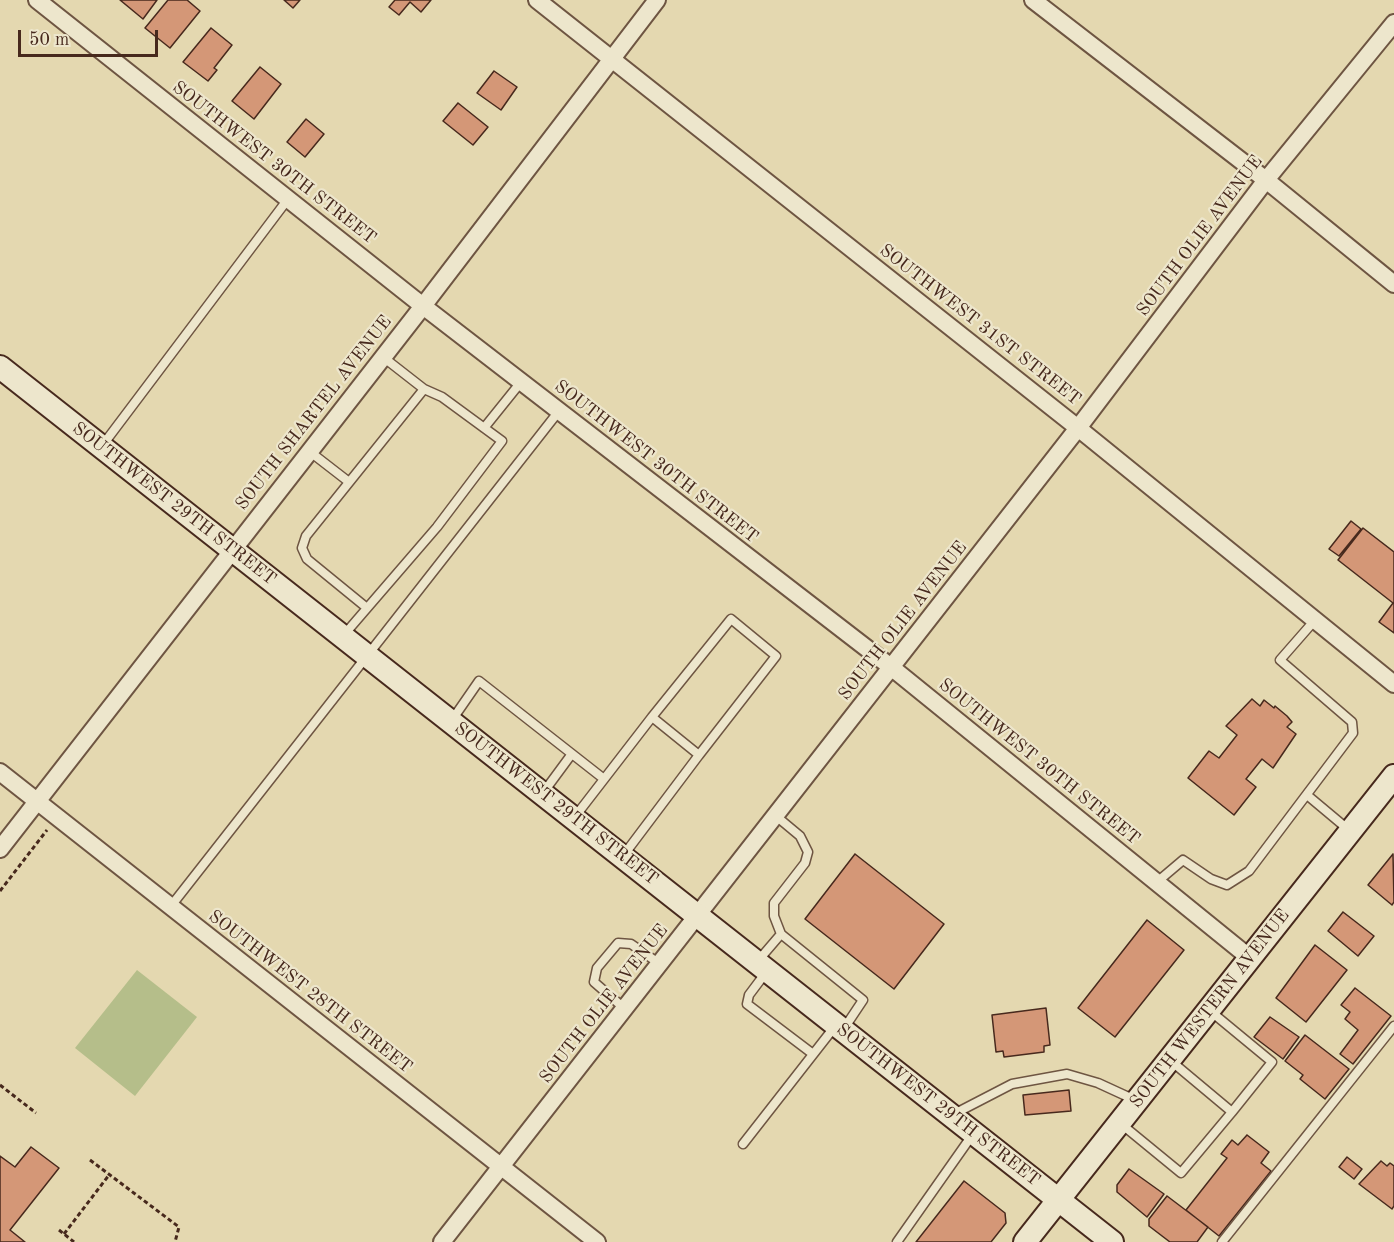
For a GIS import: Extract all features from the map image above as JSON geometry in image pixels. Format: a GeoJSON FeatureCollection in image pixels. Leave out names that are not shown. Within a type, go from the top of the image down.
{"type":"FeatureCollection","features":[{"type":"Feature","properties":{"kind":"main road","name":"SOUTHWEST 29TH STREET"},"geometry":{"type":"LineString","coordinates":[[0,367],[1112,1242]]}},
{"type":"Feature","properties":{"kind":"main road","name":"SOUTH WESTERN AVENUE"},"geometry":{"type":"LineString","coordinates":[[1025,1242],[1394,776]]}},
{"type":"Feature","properties":{"kind":"street","name":"SOUTHWEST 30TH STREET"},"geometry":{"type":"LineString","coordinates":[[37,0],[423,306],[891,668],[1250,958]]}},
{"type":"Feature","properties":{"kind":"street","name":"SOUTHWEST 31ST STREET"},"geometry":{"type":"LineString","coordinates":[[537,0],[1078,428],[1394,684]]}},
{"type":"Feature","properties":{"kind":"street","name":"SOUTH SHARTEL AVENUE"},"geometry":{"type":"LineString","coordinates":[[0,849],[423,306],[657,0]]}},
{"type":"Feature","properties":{"kind":"street"},"geometry":{"type":"LineString","coordinates":[[1033,0],[1266,180],[1394,284]]}},
{"type":"Feature","properties":{"kind":"street","name":"SOUTH OLIE AVENUE"},"geometry":{"type":"LineString","coordinates":[[442,1242],[1078,428],[1266,180],[1394,23]]}},
{"type":"Feature","properties":{"kind":"street","name":"SOUTHWEST 28TH STREET"},"geometry":{"type":"LineString","coordinates":[[0,772],[597,1242]]}},
{"type":"Feature","properties":{"kind":"lane"},"geometry":{"type":"LineString","coordinates":[[102,447],[288,199]]}},
{"type":"Feature","properties":{"kind":"lane"},"geometry":{"type":"LineString","coordinates":[[343,636],[437,527],[502,441],[442,397],[424,389],[383,357]]}},
{"type":"Feature","properties":{"kind":"lane"},"geometry":{"type":"LineString","coordinates":[[484,428],[521,382]]}},
{"type":"Feature","properties":{"kind":"lane"},"geometry":{"type":"LineString","coordinates":[[367,608],[307,559],[302,548],[306,536],[424,389]]}},
{"type":"Feature","properties":{"kind":"lane"},"geometry":{"type":"LineString","coordinates":[[171,906],[559,411]]}},
{"type":"Feature","properties":{"kind":"lane"},"geometry":{"type":"LineString","coordinates":[[309,451],[349,482]]}},
{"type":"Feature","properties":{"kind":"lane"},"geometry":{"type":"LineString","coordinates":[[574,818],[731,619],[740,626],[776,656],[623,857]]}},
{"type":"Feature","properties":{"kind":"lane"},"geometry":{"type":"LineString","coordinates":[[1157,882],[1183,860],[1211,879],[1227,885],[1249,871],[1353,733],[1352,722],[1280,660],[1315,620]]}},
{"type":"Feature","properties":{"kind":"lane"},"geometry":{"type":"LineString","coordinates":[[451,721],[479,681],[604,779]]}},
{"type":"Feature","properties":{"kind":"lane"},"geometry":{"type":"LineString","coordinates":[[652,717],[699,755]]}},
{"type":"Feature","properties":{"kind":"lane"},"geometry":{"type":"LineString","coordinates":[[542,794],[571,755]]}},
{"type":"Feature","properties":{"kind":"lane"},"geometry":{"type":"LineString","coordinates":[[1307,795],[1350,831]]}},
{"type":"Feature","properties":{"kind":"lane"},"geometry":{"type":"LineString","coordinates":[[743,1144],[813,1054],[863,1000],[781,934],[774,916],[774,903],[806,863],[808,852],[800,836],[776,816]]}},
{"type":"Feature","properties":{"kind":"lane"},"geometry":{"type":"LineString","coordinates":[[781,934],[762,966],[747,1004],[813,1054]]}},
{"type":"Feature","properties":{"kind":"lane"},"geometry":{"type":"LineString","coordinates":[[625,1009],[594,982],[597,968],[618,943],[631,944],[660,964]]}},
{"type":"Feature","properties":{"kind":"lane"},"geometry":{"type":"LineString","coordinates":[[1119,1123],[1182,1173],[1272,1062],[1208,1010]]}},
{"type":"Feature","properties":{"kind":"lane"},"geometry":{"type":"LineString","coordinates":[[1222,1242],[1394,1026]]}},
{"type":"Feature","properties":{"kind":"lane"},"geometry":{"type":"LineString","coordinates":[[1169,1060],[1232,1112]]}},
{"type":"Feature","properties":{"kind":"lane"},"geometry":{"type":"LineString","coordinates":[[951,1116],[1012,1084],[1067,1074],[1098,1083],[1137,1101]]}},
{"type":"Feature","properties":{"kind":"lane"},"geometry":{"type":"LineString","coordinates":[[897,1242],[974,1134]]}},
{"type":"Feature","properties":{"kind":"path"},"geometry":{"type":"LineString","coordinates":[[0,891],[58,817]]}},
{"type":"Feature","properties":{"kind":"path"},"geometry":{"type":"LineString","coordinates":[[0,1085],[36,1113]]}},
{"type":"Feature","properties":{"kind":"path"},"geometry":{"type":"LineString","coordinates":[[90,1160],[179,1227],[175,1242]]}},
{"type":"Feature","properties":{"kind":"path"},"geometry":{"type":"LineString","coordinates":[[64,1234],[110,1175]]}},
{"type":"Feature","properties":{"kind":"path"},"geometry":{"type":"LineString","coordinates":[[59,1230],[74,1242]]}},
{"type":"Feature","properties":{"kind":"green space"},"geometry":{"type":"Polygon","coordinates":[[[137,970],[197,1017],[135,1096],[75,1048],[137,970]]]}},
{"type":"Feature","properties":{"kind":"building"},"geometry":{"type":"Polygon","coordinates":[[[120,0],[157,0],[143,19],[120,0]]]}},
{"type":"Feature","properties":{"kind":"building"},"geometry":{"type":"Polygon","coordinates":[[[168,0],[187,0],[200,11],[170,48],[145,28],[168,0]]]}},
{"type":"Feature","properties":{"kind":"building"},"geometry":{"type":"Polygon","coordinates":[[[284,0],[300,0],[293,8],[284,0]]]}},
{"type":"Feature","properties":{"kind":"building"},"geometry":{"type":"Polygon","coordinates":[[[395,0],[431,0],[421,12],[410,2],[399,15],[389,7],[395,0]]]}},
{"type":"Feature","properties":{"kind":"building"},"geometry":{"type":"Polygon","coordinates":[[[211,28],[232,45],[214,68],[217,70],[208,81],[183,62],[211,28]]]}},
{"type":"Feature","properties":{"kind":"building"},"geometry":{"type":"Polygon","coordinates":[[[260,67],[281,84],[254,119],[232,101],[260,67]]]}},
{"type":"Feature","properties":{"kind":"building"},"geometry":{"type":"Polygon","coordinates":[[[494,71],[517,87],[501,110],[477,93],[494,71]]]}},
{"type":"Feature","properties":{"kind":"building"},"geometry":{"type":"Polygon","coordinates":[[[458,103],[488,127],[473,145],[443,121],[458,103]]]}},
{"type":"Feature","properties":{"kind":"building"},"geometry":{"type":"Polygon","coordinates":[[[306,119],[324,134],[305,157],[287,142],[306,119]]]}},
{"type":"Feature","properties":{"kind":"building"},"geometry":{"type":"Polygon","coordinates":[[[1351,521],[1361,529],[1339,556],[1329,549],[1351,521]]]}},
{"type":"Feature","properties":{"kind":"building"},"geometry":{"type":"Polygon","coordinates":[[[1363,528],[1394,552],[1394,633],[1379,622],[1393,603],[1338,560],[1363,528]]]}},
{"type":"Feature","properties":{"kind":"building"},"geometry":{"type":"Polygon","coordinates":[[[1252,699],[1260,706],[1264,700],[1274,708],[1275,706],[1292,722],[1287,727],[1296,734],[1273,768],[1262,759],[1246,779],[1256,787],[1234,815],[1188,778],[1209,751],[1219,758],[1237,735],[1226,726],[1252,699]]]}},
{"type":"Feature","properties":{"kind":"building"},"geometry":{"type":"Polygon","coordinates":[[[855,854],[944,924],[894,989],[805,919],[855,854]]]}},
{"type":"Feature","properties":{"kind":"building"},"geometry":{"type":"Polygon","coordinates":[[[1393,854],[1394,902],[1392,905],[1368,885],[1393,854]]]}},
{"type":"Feature","properties":{"kind":"building"},"geometry":{"type":"Polygon","coordinates":[[[1343,912],[1374,936],[1358,956],[1328,931],[1343,912]]]}},
{"type":"Feature","properties":{"kind":"building"},"geometry":{"type":"Polygon","coordinates":[[[1147,920],[1184,950],[1115,1037],[1078,1008],[1147,920]]]}},
{"type":"Feature","properties":{"kind":"building"},"geometry":{"type":"Polygon","coordinates":[[[1315,945],[1347,970],[1306,1022],[1276,998],[1315,945]]]}},
{"type":"Feature","properties":{"kind":"building"},"geometry":{"type":"Polygon","coordinates":[[[1355,988],[1391,1016],[1353,1064],[1340,1054],[1358,1030],[1345,1019],[1350,1012],[1341,1005],[1355,988]]]}},
{"type":"Feature","properties":{"kind":"building"},"geometry":{"type":"Polygon","coordinates":[[[1046,1008],[1050,1045],[1044,1046],[1044,1052],[1004,1057],[1003,1051],[996,1052],[992,1015],[1046,1008]]]}},
{"type":"Feature","properties":{"kind":"building"},"geometry":{"type":"Polygon","coordinates":[[[1270,1017],[1299,1037],[1283,1059],[1254,1037],[1270,1017]]]}},
{"type":"Feature","properties":{"kind":"building"},"geometry":{"type":"Polygon","coordinates":[[[1305,1035],[1349,1069],[1325,1099],[1300,1079],[1303,1075],[1285,1061],[1305,1035]]]}},
{"type":"Feature","properties":{"kind":"building"},"geometry":{"type":"Polygon","coordinates":[[[1069,1090],[1071,1111],[1025,1115],[1023,1095],[1069,1090]]]}},
{"type":"Feature","properties":{"kind":"building"},"geometry":{"type":"Polygon","coordinates":[[[1247,1135],[1269,1152],[1261,1163],[1271,1171],[1219,1236],[1186,1210],[1227,1158],[1221,1154],[1232,1140],[1238,1145],[1247,1135]]]}},
{"type":"Feature","properties":{"kind":"building"},"geometry":{"type":"Polygon","coordinates":[[[31,1147],[59,1168],[10,1230],[25,1242],[0,1242],[0,1156],[15,1167],[31,1147]]]}},
{"type":"Feature","properties":{"kind":"building"},"geometry":{"type":"Polygon","coordinates":[[[1347,1157],[1362,1169],[1354,1179],[1339,1167],[1347,1157]]]}},
{"type":"Feature","properties":{"kind":"building"},"geometry":{"type":"Polygon","coordinates":[[[1381,1161],[1387,1166],[1390,1163],[1394,1166],[1394,1206],[1392,1209],[1359,1184],[1381,1161]]]}},
{"type":"Feature","properties":{"kind":"building"},"geometry":{"type":"Polygon","coordinates":[[[1129,1169],[1164,1194],[1147,1217],[1117,1192],[1117,1185],[1129,1169]]]}},
{"type":"Feature","properties":{"kind":"building"},"geometry":{"type":"Polygon","coordinates":[[[964,1181],[1005,1213],[1006,1223],[991,1242],[916,1242],[964,1181]]]}},
{"type":"Feature","properties":{"kind":"building"},"geometry":{"type":"Polygon","coordinates":[[[1167,1196],[1208,1227],[1197,1242],[1170,1242],[1149,1226],[1149,1219],[1167,1196]]]}}]}
